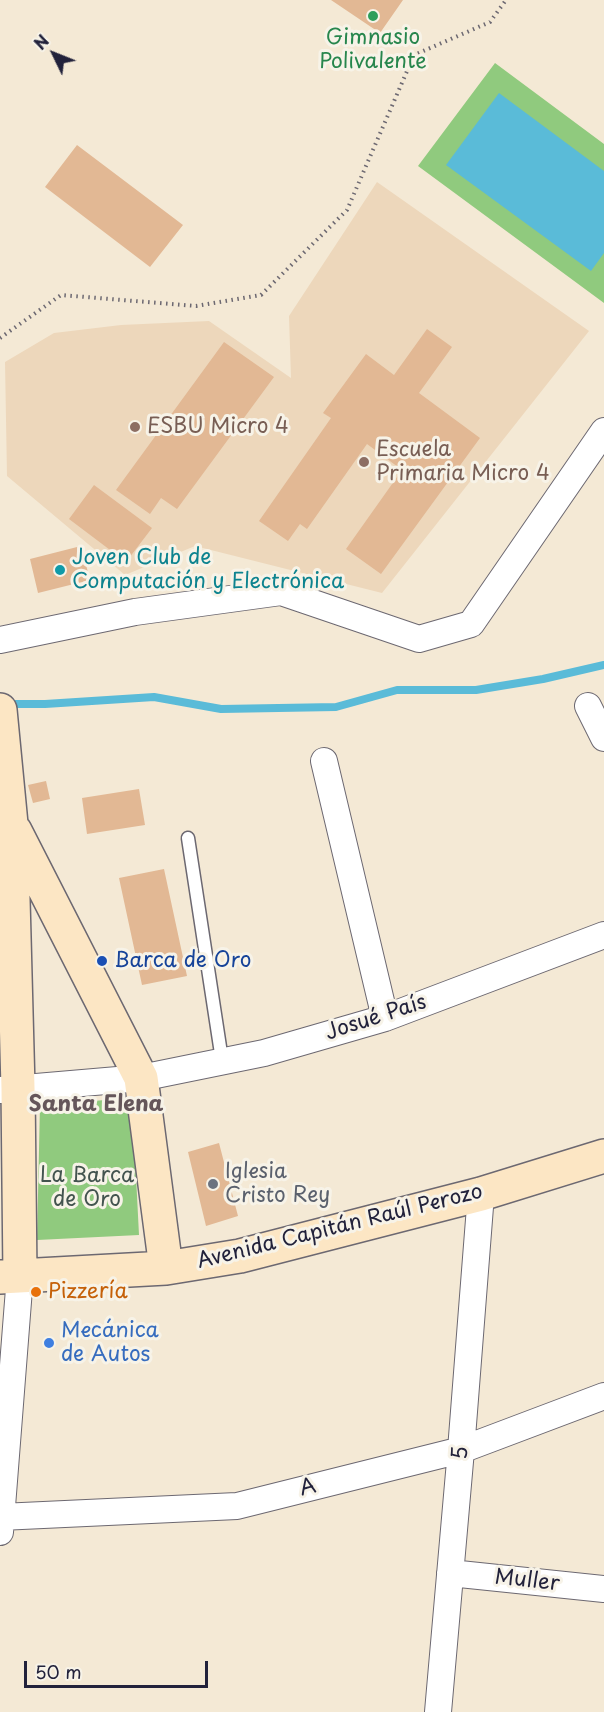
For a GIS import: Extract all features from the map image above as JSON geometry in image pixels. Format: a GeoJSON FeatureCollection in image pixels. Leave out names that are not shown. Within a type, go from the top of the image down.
{"type":"FeatureCollection","features":[{"type":"Feature","properties":{"kind":"main road"},"geometry":{"type":"LineString","coordinates":[[1,716],[11,824],[7,912],[10,1277]]}},
{"type":"Feature","properties":{"kind":"main road"},"geometry":{"type":"LineString","coordinates":[[11,824],[141,1078],[166,1268]]}},
{"type":"Feature","properties":{"kind":"main road","name":"Avenida Capitán Raúl Perozo"},"geometry":{"type":"LineString","coordinates":[[10,1277],[166,1268],[240,1256],[481,1194],[604,1156]]}},
{"type":"Feature","properties":{"kind":"street"},"geometry":{"type":"LineString","coordinates":[[0,640],[135,612],[281,592],[419,639],[471,624],[604,431]]}},
{"type":"Feature","properties":{"kind":"street"},"geometry":{"type":"LineString","coordinates":[[588,706],[604,738]]}},
{"type":"Feature","properties":{"kind":"street"},"geometry":{"type":"LineString","coordinates":[[324,761],[385,1018]]}},
{"type":"Feature","properties":{"kind":"street","name":"Josué País"},"geometry":{"type":"LineString","coordinates":[[9,1089],[141,1078],[264,1053],[385,1018],[604,935]]}},
{"type":"Feature","properties":{"kind":"street","name":"5"},"geometry":{"type":"LineString","coordinates":[[438,1712],[481,1194]]}},
{"type":"Feature","properties":{"kind":"street"},"geometry":{"type":"LineString","coordinates":[[1,1522],[10,1277]]}},
{"type":"Feature","properties":{"kind":"street","name":"A"},"geometry":{"type":"LineString","coordinates":[[1,1522],[237,1506],[461,1450],[604,1396]]}},
{"type":"Feature","properties":{"kind":"street","name":"Muller"},"geometry":{"type":"LineString","coordinates":[[450,1573],[604,1589]]}},
{"type":"Feature","properties":{"kind":"lane"},"geometry":{"type":"LineString","coordinates":[[188,838],[222,1060]]}},
{"type":"Feature","properties":{"kind":"path"},"geometry":{"type":"LineString","coordinates":[[0,338],[61,296],[196,306],[261,295],[347,210],[414,55],[490,22],[506,0]]}},
{"type":"Feature","properties":{"kind":"shaded area","name":"Escuela Primaria Micro 4"},"geometry":{"type":"Polygon","coordinates":[[[377,182],[589,331],[382,593],[195,546],[125,575],[7,476],[5,362],[54,333],[121,325],[209,321],[291,378],[289,316],[377,182]]]}},
{"type":"Feature","properties":{"kind":"green space"},"geometry":{"type":"Polygon","coordinates":[[[495,63],[604,144],[604,303],[418,166],[495,63]]]}},
{"type":"Feature","properties":{"kind":"green space","name":"La Barca de Oro"},"geometry":{"type":"Polygon","coordinates":[[[132,1098],[139,1235],[37,1240],[40,1105],[132,1098]]]}},
{"type":"Feature","properties":{"kind":"water"},"geometry":{"type":"Polygon","coordinates":[[[499,93],[604,171],[604,253],[591,271],[446,165],[499,93]]]}},
{"type":"Feature","properties":{"kind":"building","name":"Gimnasio Polivalente"},"geometry":{"type":"Polygon","coordinates":[[[331,0],[403,0],[380,33],[331,0]]]}},
{"type":"Feature","properties":{"kind":"building"},"geometry":{"type":"Polygon","coordinates":[[[77,145],[183,225],[150,267],[45,187],[77,145]]]}},
{"type":"Feature","properties":{"kind":"building"},"geometry":{"type":"Polygon","coordinates":[[[427,329],[452,347],[419,393],[480,438],[381,574],[346,549],[402,470],[367,444],[307,529],[300,524],[288,541],[259,521],[331,418],[323,413],[366,354],[394,375],[427,329]]]}},
{"type":"Feature","properties":{"kind":"building"},"geometry":{"type":"Polygon","coordinates":[[[224,342],[274,377],[177,509],[161,498],[150,514],[116,490],[224,342]]]}},
{"type":"Feature","properties":{"kind":"building"},"geometry":{"type":"Polygon","coordinates":[[[94,485],[152,528],[126,562],[69,519],[94,485]]]}},
{"type":"Feature","properties":{"kind":"building","name":"Joven Club de Computación y Electrónica"},"geometry":{"type":"Polygon","coordinates":[[[81,546],[90,580],[38,593],[30,559],[81,546]]]}},
{"type":"Feature","properties":{"kind":"building"},"geometry":{"type":"Polygon","coordinates":[[[46,781],[50,799],[33,803],[28,785],[46,781]]]}},
{"type":"Feature","properties":{"kind":"building"},"geometry":{"type":"Polygon","coordinates":[[[139,789],[145,825],[87,834],[82,798],[139,789]]]}},
{"type":"Feature","properties":{"kind":"building"},"geometry":{"type":"Polygon","coordinates":[[[164,869],[187,976],[142,985],[119,878],[164,869]]]}},
{"type":"Feature","properties":{"kind":"building","name":"Iglesia Cristo Rey"},"geometry":{"type":"Polygon","coordinates":[[[219,1143],[238,1216],[206,1226],[188,1152],[219,1143]]]}},
{"type":"Feature","properties":{"kind":"waterway"},"geometry":{"type":"LineString","coordinates":[[4,704],[45,704],[154,697],[221,709],[336,707],[397,690],[476,690],[543,679],[604,665]]}},
{"type":"Feature","properties":{"kind":"place","name":"Gimnasio Polivalente"},"geometry":{"type":"Point","coordinates":[373,16]}},
{"type":"Feature","properties":{"kind":"place","name":"ESBU Micro 4"},"geometry":{"type":"Point","coordinates":[135,427]}},
{"type":"Feature","properties":{"kind":"place","name":"Escuela Primaria Micro 4"},"geometry":{"type":"Point","coordinates":[364,462]}},
{"type":"Feature","properties":{"kind":"place","name":"Joven Club de Computación y Electrónica"},"geometry":{"type":"Point","coordinates":[60,570]}},
{"type":"Feature","properties":{"kind":"place","name":"Barca de Oro"},"geometry":{"type":"Point","coordinates":[102,961]}},
{"type":"Feature","properties":{"kind":"place","name":"Iglesia Cristo Rey"},"geometry":{"type":"Point","coordinates":[213,1184]}},
{"type":"Feature","properties":{"kind":"place","name":"Pizzería"},"geometry":{"type":"Point","coordinates":[36,1292]}},
{"type":"Feature","properties":{"kind":"place","name":"Mecánica de Autos"},"geometry":{"type":"Point","coordinates":[49,1343]}},
{"type":"Feature","properties":{"kind":"district","name":"Santa Elena"},"geometry":{"type":"Point","coordinates":[96,1105]}}]}
